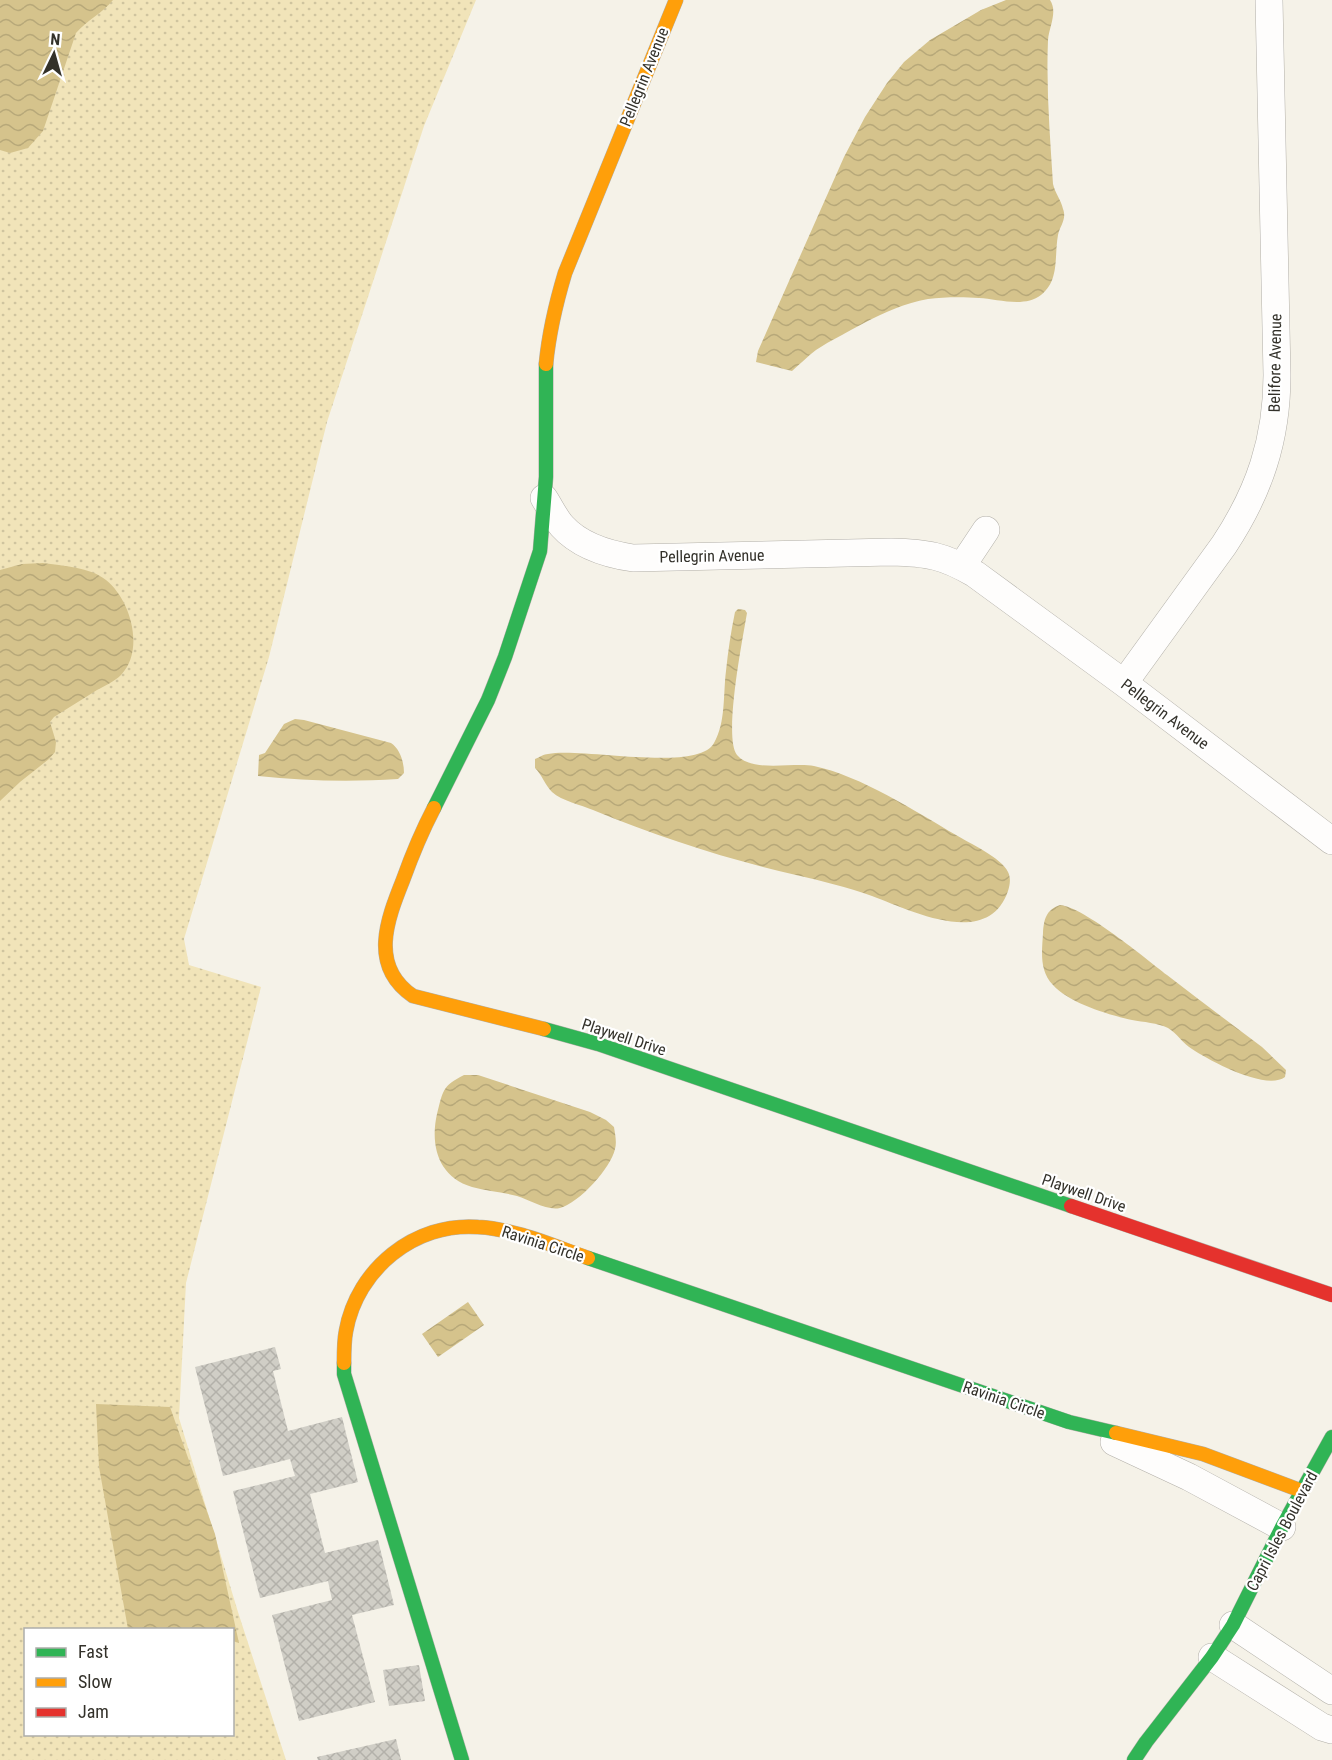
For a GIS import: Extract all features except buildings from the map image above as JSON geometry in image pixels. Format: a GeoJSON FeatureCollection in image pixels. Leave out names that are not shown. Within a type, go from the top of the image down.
{"type":"FeatureCollection","features":[{"type":"Feature","properties":{"kind":"street","name":"Pellegrin Avenue"},"geometry":{"type":"LineString","coordinates":[[676,0],[565,273],[555,306],[546,365],[544,498],[560,524],[576,539],[598,550],[633,558],[915,552],[949,560],[975,574],[1124,682],[1332,841]]}},
{"type":"Feature","properties":{"kind":"street","name":"Belifore Avenue"},"geometry":{"type":"LineString","coordinates":[[1124,682],[1240,522],[1263,470],[1271,439],[1277,404],[1277,375],[1269,0]]}},
{"type":"Feature","properties":{"kind":"street","name":"Playwell Drive"},"geometry":{"type":"LineString","coordinates":[[544,498],[540,550],[505,657],[488,700],[417,842],[389,915],[385,937],[386,957],[392,974],[401,988],[413,996],[426,1000],[522,1022],[598,1044],[1332,1295]]}},
{"type":"Feature","properties":{"kind":"street"},"geometry":{"type":"LineString","coordinates":[[962,566],[986,530]]}},
{"type":"Feature","properties":{"kind":"street","name":"Ravinia Circle"},"geometry":{"type":"LineString","coordinates":[[462,1760],[344,1374],[346,1329],[358,1294],[368,1278],[381,1263],[407,1243],[436,1231],[454,1227],[494,1228],[514,1233],[1069,1422],[1203,1454],[1302,1491]]}},
{"type":"Feature","properties":{"kind":"street","name":"Ravinia Circle"},"geometry":{"type":"LineString","coordinates":[[1069,1422],[1189,1477],[1282,1527]]}},
{"type":"Feature","properties":{"kind":"street","name":"Capri Isles Boulevard"},"geometry":{"type":"LineString","coordinates":[[1134,1760],[1212,1657],[1233,1625],[1282,1527],[1332,1437]]}},
{"type":"Feature","properties":{"kind":"street"},"geometry":{"type":"LineString","coordinates":[[1233,1625],[1332,1691]]}},
{"type":"Feature","properties":{"kind":"street"},"geometry":{"type":"LineString","coordinates":[[1212,1657],[1322,1727],[1332,1730]]}},
{"type":"Feature","properties":{"kind":"shaded area"},"geometry":{"type":"Polygon","coordinates":[[[0,0],[476,0],[424,126],[327,422],[269,657],[184,939],[189,965],[261,987],[186,1283],[179,1418],[286,1760],[0,1760],[0,0]]]}},
{"type":"Feature","properties":{"kind":"water"},"geometry":{"type":"Polygon","coordinates":[[[0,0],[113,0],[76,33],[43,131],[28,148],[10,153],[0,150],[0,0]]]}},
{"type":"Feature","properties":{"kind":"water"},"geometry":{"type":"Polygon","coordinates":[[[1006,0],[1050,0],[1053,9],[1048,40],[1050,130],[1053,184],[1064,216],[1058,235],[1054,275],[1047,289],[1034,299],[1019,302],[960,297],[934,298],[903,305],[834,339],[816,350],[792,371],[756,362],[758,351],[844,157],[865,117],[887,83],[904,62],[930,40],[981,10],[1006,0]]]}},
{"type":"Feature","properties":{"kind":"water"},"geometry":{"type":"Polygon","coordinates":[[[43,563],[92,572],[106,580],[115,589],[128,612],[132,626],[132,652],[128,665],[119,677],[54,717],[50,722],[56,742],[55,752],[0,801],[0,570],[22,564],[43,563]]]}},
{"type":"Feature","properties":{"kind":"water"},"geometry":{"type":"Polygon","coordinates":[[[738,609],[745,610],[747,613],[733,709],[733,745],[737,755],[752,764],[805,765],[832,771],[887,795],[985,851],[1005,867],[1010,877],[1008,891],[998,909],[984,919],[966,922],[947,921],[926,916],[853,890],[718,855],[566,800],[550,789],[535,768],[535,759],[545,754],[663,758],[704,752],[714,743],[721,726],[730,641],[735,612],[738,609]]]}},
{"type":"Feature","properties":{"kind":"water"},"geometry":{"type":"Polygon","coordinates":[[[295,719],[391,743],[401,756],[404,773],[398,779],[363,780],[310,780],[258,776],[259,755],[265,753],[284,724],[295,719]]]}},
{"type":"Feature","properties":{"kind":"water"},"geometry":{"type":"Polygon","coordinates":[[[1060,905],[1084,915],[1115,935],[1262,1047],[1286,1070],[1285,1077],[1265,1080],[1238,1073],[1192,1049],[1168,1028],[1101,1011],[1079,1003],[1060,991],[1045,973],[1042,954],[1045,919],[1049,912],[1060,905]]]}},
{"type":"Feature","properties":{"kind":"water"},"geometry":{"type":"Polygon","coordinates":[[[464,1075],[478,1075],[590,1112],[606,1120],[614,1127],[616,1141],[612,1157],[601,1175],[585,1192],[568,1205],[555,1209],[517,1196],[472,1187],[451,1176],[439,1158],[435,1126],[444,1090],[451,1082],[464,1075]]]}},
{"type":"Feature","properties":{"kind":"water"},"geometry":{"type":"Polygon","coordinates":[[[468,1302],[484,1325],[438,1357],[422,1334],[468,1302]]]}},
{"type":"Feature","properties":{"kind":"water"},"geometry":{"type":"Polygon","coordinates":[[[96,1404],[170,1407],[215,1534],[239,1643],[234,1641],[234,1628],[128,1628],[99,1467],[96,1404]]]}},
{"type":"Feature","properties":{"kind":"traffic: fast"},"geometry":{"type":"LineString","coordinates":[[434,808],[488,700],[505,657],[540,551],[546,477],[546,364]]}},
{"type":"Feature","properties":{"kind":"traffic: fast"},"geometry":{"type":"LineString","coordinates":[[544,1029],[598,1044],[1071,1206]]}},
{"type":"Feature","properties":{"kind":"traffic: fast"},"geometry":{"type":"LineString","coordinates":[[588,1258],[1069,1422],[1116,1433]]}},
{"type":"Feature","properties":{"kind":"traffic: fast"},"geometry":{"type":"LineString","coordinates":[[344,1363],[344,1374],[462,1760]]}},
{"type":"Feature","properties":{"kind":"traffic: fast"},"geometry":{"type":"LineString","coordinates":[[1134,1760],[1212,1657],[1233,1625],[1282,1527],[1332,1437]]}},
{"type":"Feature","properties":{"kind":"traffic: slow"},"geometry":{"type":"LineString","coordinates":[[546,364],[553,318],[565,273],[676,0]]}},
{"type":"Feature","properties":{"kind":"traffic: slow"},"geometry":{"type":"LineString","coordinates":[[434,808],[414,852],[388,926],[386,957],[391,971],[399,984],[413,996],[544,1029]]}},
{"type":"Feature","properties":{"kind":"traffic: slow"},"geometry":{"type":"LineString","coordinates":[[344,1363],[346,1331],[352,1309],[362,1288],[392,1254],[411,1241],[432,1232],[455,1227],[492,1228],[548,1243],[588,1258]]}},
{"type":"Feature","properties":{"kind":"traffic: slow"},"geometry":{"type":"LineString","coordinates":[[1116,1433],[1203,1454],[1302,1491]]}},
{"type":"Feature","properties":{"kind":"traffic: jam"},"geometry":{"type":"LineString","coordinates":[[1071,1206],[1332,1295]]}}]}
